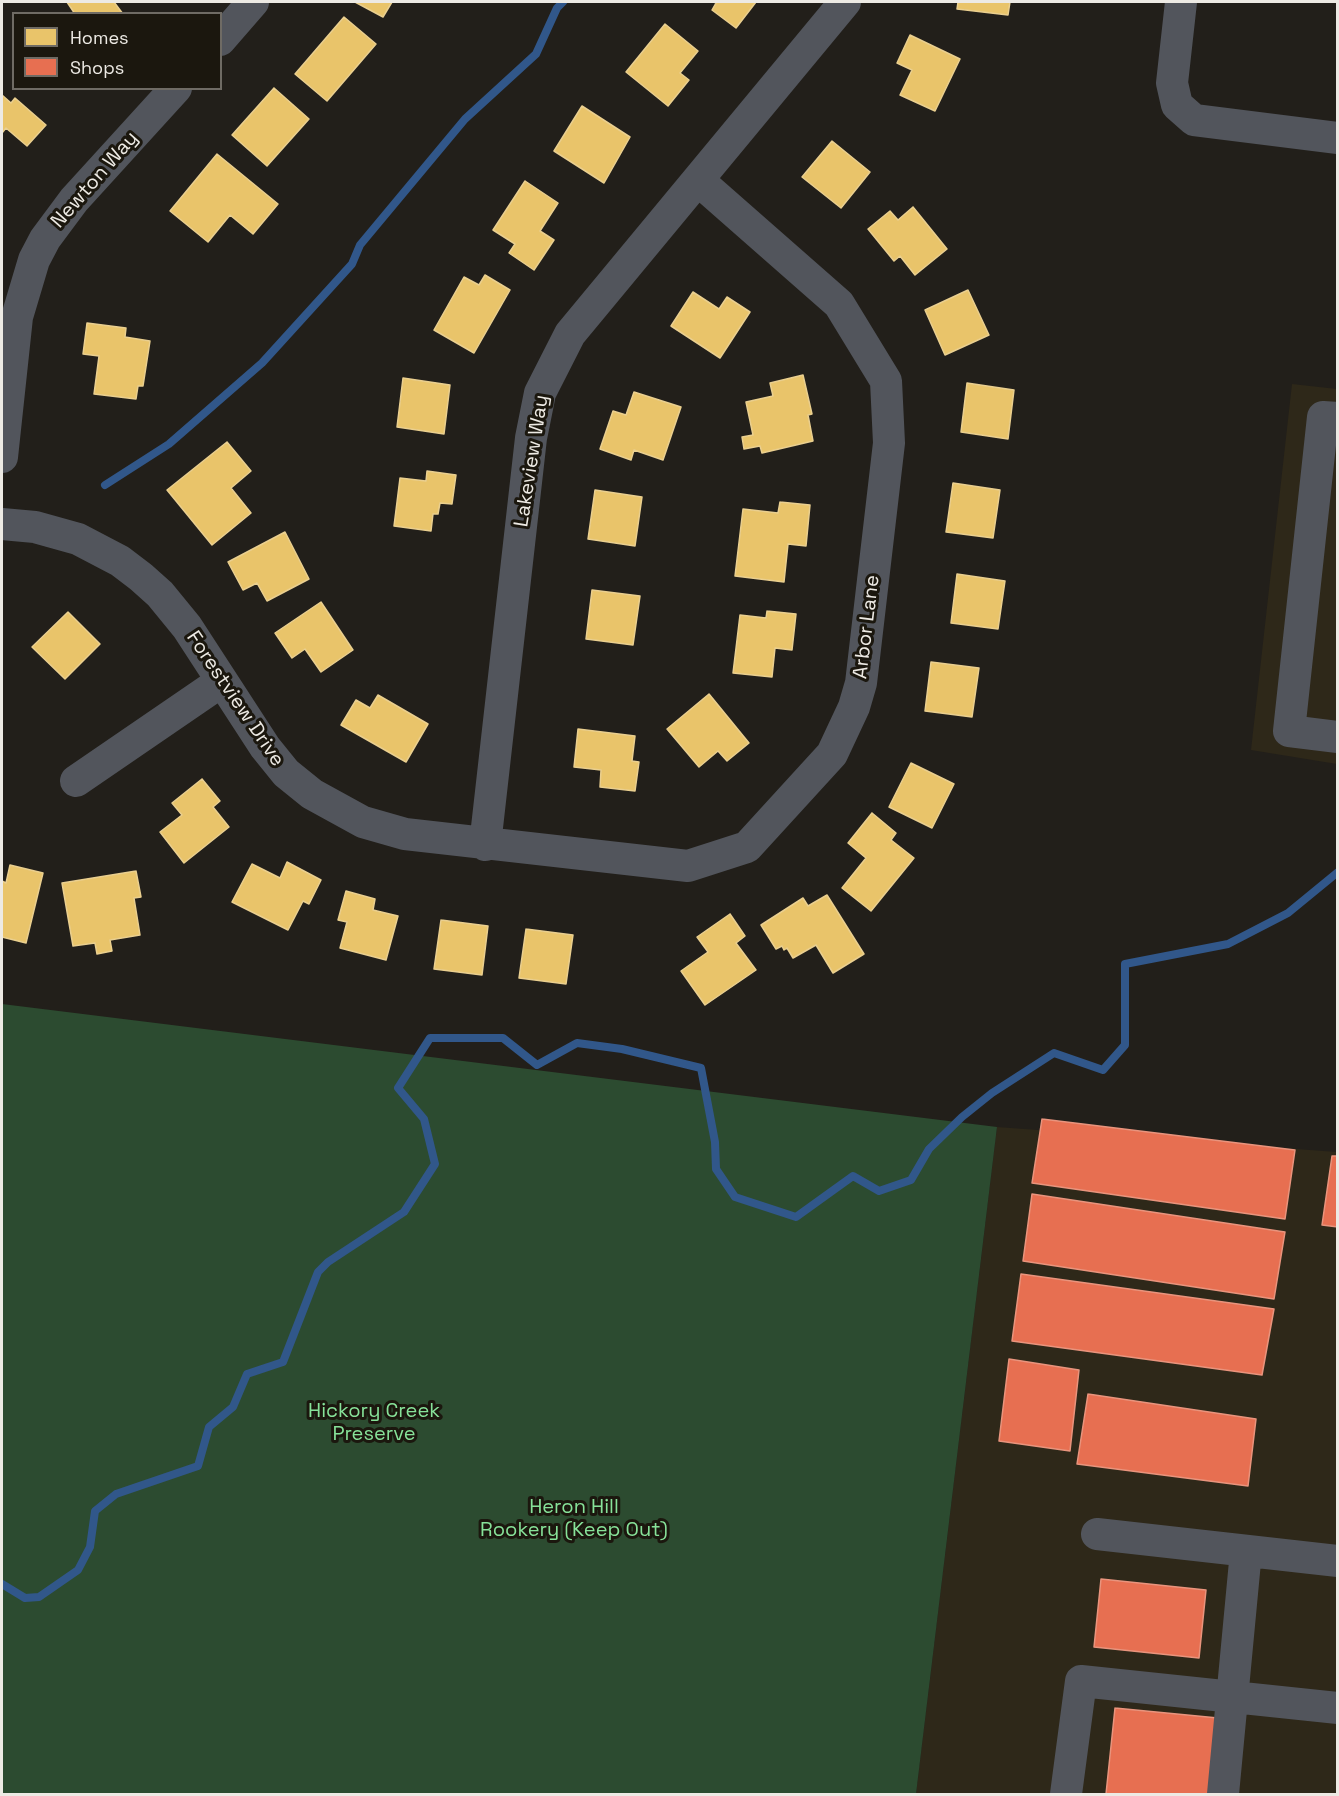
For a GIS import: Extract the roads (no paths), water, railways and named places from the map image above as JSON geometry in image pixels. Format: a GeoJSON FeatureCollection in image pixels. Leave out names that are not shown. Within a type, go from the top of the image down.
{"type":"FeatureCollection","features":[{"type":"Feature","properties":{"kind":"street"},"geometry":{"type":"LineString","coordinates":[[222,38],[254,2]]}},
{"type":"Feature","properties":{"kind":"street","name":"Lakeview Way"},"geometry":{"type":"LineString","coordinates":[[485,845],[531,438],[540,393],[570,334],[845,2]]}},
{"type":"Feature","properties":{"kind":"street"},"geometry":{"type":"LineString","coordinates":[[1181,2],[1172,83],[1177,105],[1194,120],[1338,138]]}},
{"type":"Feature","properties":{"kind":"street","name":"Newton Way"},"geometry":{"type":"LineString","coordinates":[[2,457],[17,317],[34,260],[45,239],[74,200],[174,90]]}},
{"type":"Feature","properties":{"kind":"street","name":"Arbor Lane"},"geometry":{"type":"LineString","coordinates":[[485,845],[687,866],[747,847],[832,754],[854,707],[861,683],[889,443],[886,381],[839,304],[699,181]]}},
{"type":"Feature","properties":{"kind":"street"},"geometry":{"type":"LineString","coordinates":[[1338,418],[1323,417],[1289,730],[1338,737]]}},
{"type":"Feature","properties":{"kind":"street","name":"Forestview Drive"},"geometry":{"type":"LineString","coordinates":[[2,524],[35,527],[91,544],[120,561],[160,594],[187,627],[265,747],[286,773],[312,794],[346,814],[385,830],[485,845]]}},
{"type":"Feature","properties":{"kind":"street"},"geometry":{"type":"LineString","coordinates":[[76,781],[222,681]]}},
{"type":"Feature","properties":{"kind":"street"},"geometry":{"type":"LineString","coordinates":[[1097,1534],[1338,1561]]}},
{"type":"Feature","properties":{"kind":"street"},"geometry":{"type":"LineString","coordinates":[[1223,1794],[1246,1551]]}},
{"type":"Feature","properties":{"kind":"street"},"geometry":{"type":"LineString","coordinates":[[1066,1794],[1081,1681],[1338,1708]]}},
{"type":"Feature","properties":{"kind":"waterway"},"geometry":{"type":"LineString","coordinates":[[105,485],[169,444],[262,363],[352,264],[360,245],[465,119],[536,54],[557,8],[563,2]]}},
{"type":"Feature","properties":{"kind":"waterway"},"geometry":{"type":"LineString","coordinates":[[2,1584],[25,1598],[39,1597],[78,1570],[90,1547],[95,1511],[116,1494],[198,1466],[209,1427],[233,1407],[247,1374],[283,1362],[318,1272],[328,1262],[404,1212],[435,1164],[424,1119],[398,1088],[430,1038],[503,1038],[537,1065],[577,1043],[622,1049],[701,1068],[715,1142],[716,1169],[735,1197],[796,1217],[853,1176],[879,1191],[911,1180],[929,1149],[962,1117],[992,1093],[1054,1053],[1103,1070],[1125,1045],[1125,964],[1228,944],[1288,913],[1338,872]]}},
{"type":"Feature","properties":{"kind":"park label","name":"Hickory Creek Preserve"},"geometry":{"type":"Point","coordinates":[374,1424]}},
{"type":"Feature","properties":{"kind":"park label","name":"Heron Hill Rookery (Keep Out)"},"geometry":{"type":"Point","coordinates":[574,1520]}}]}
